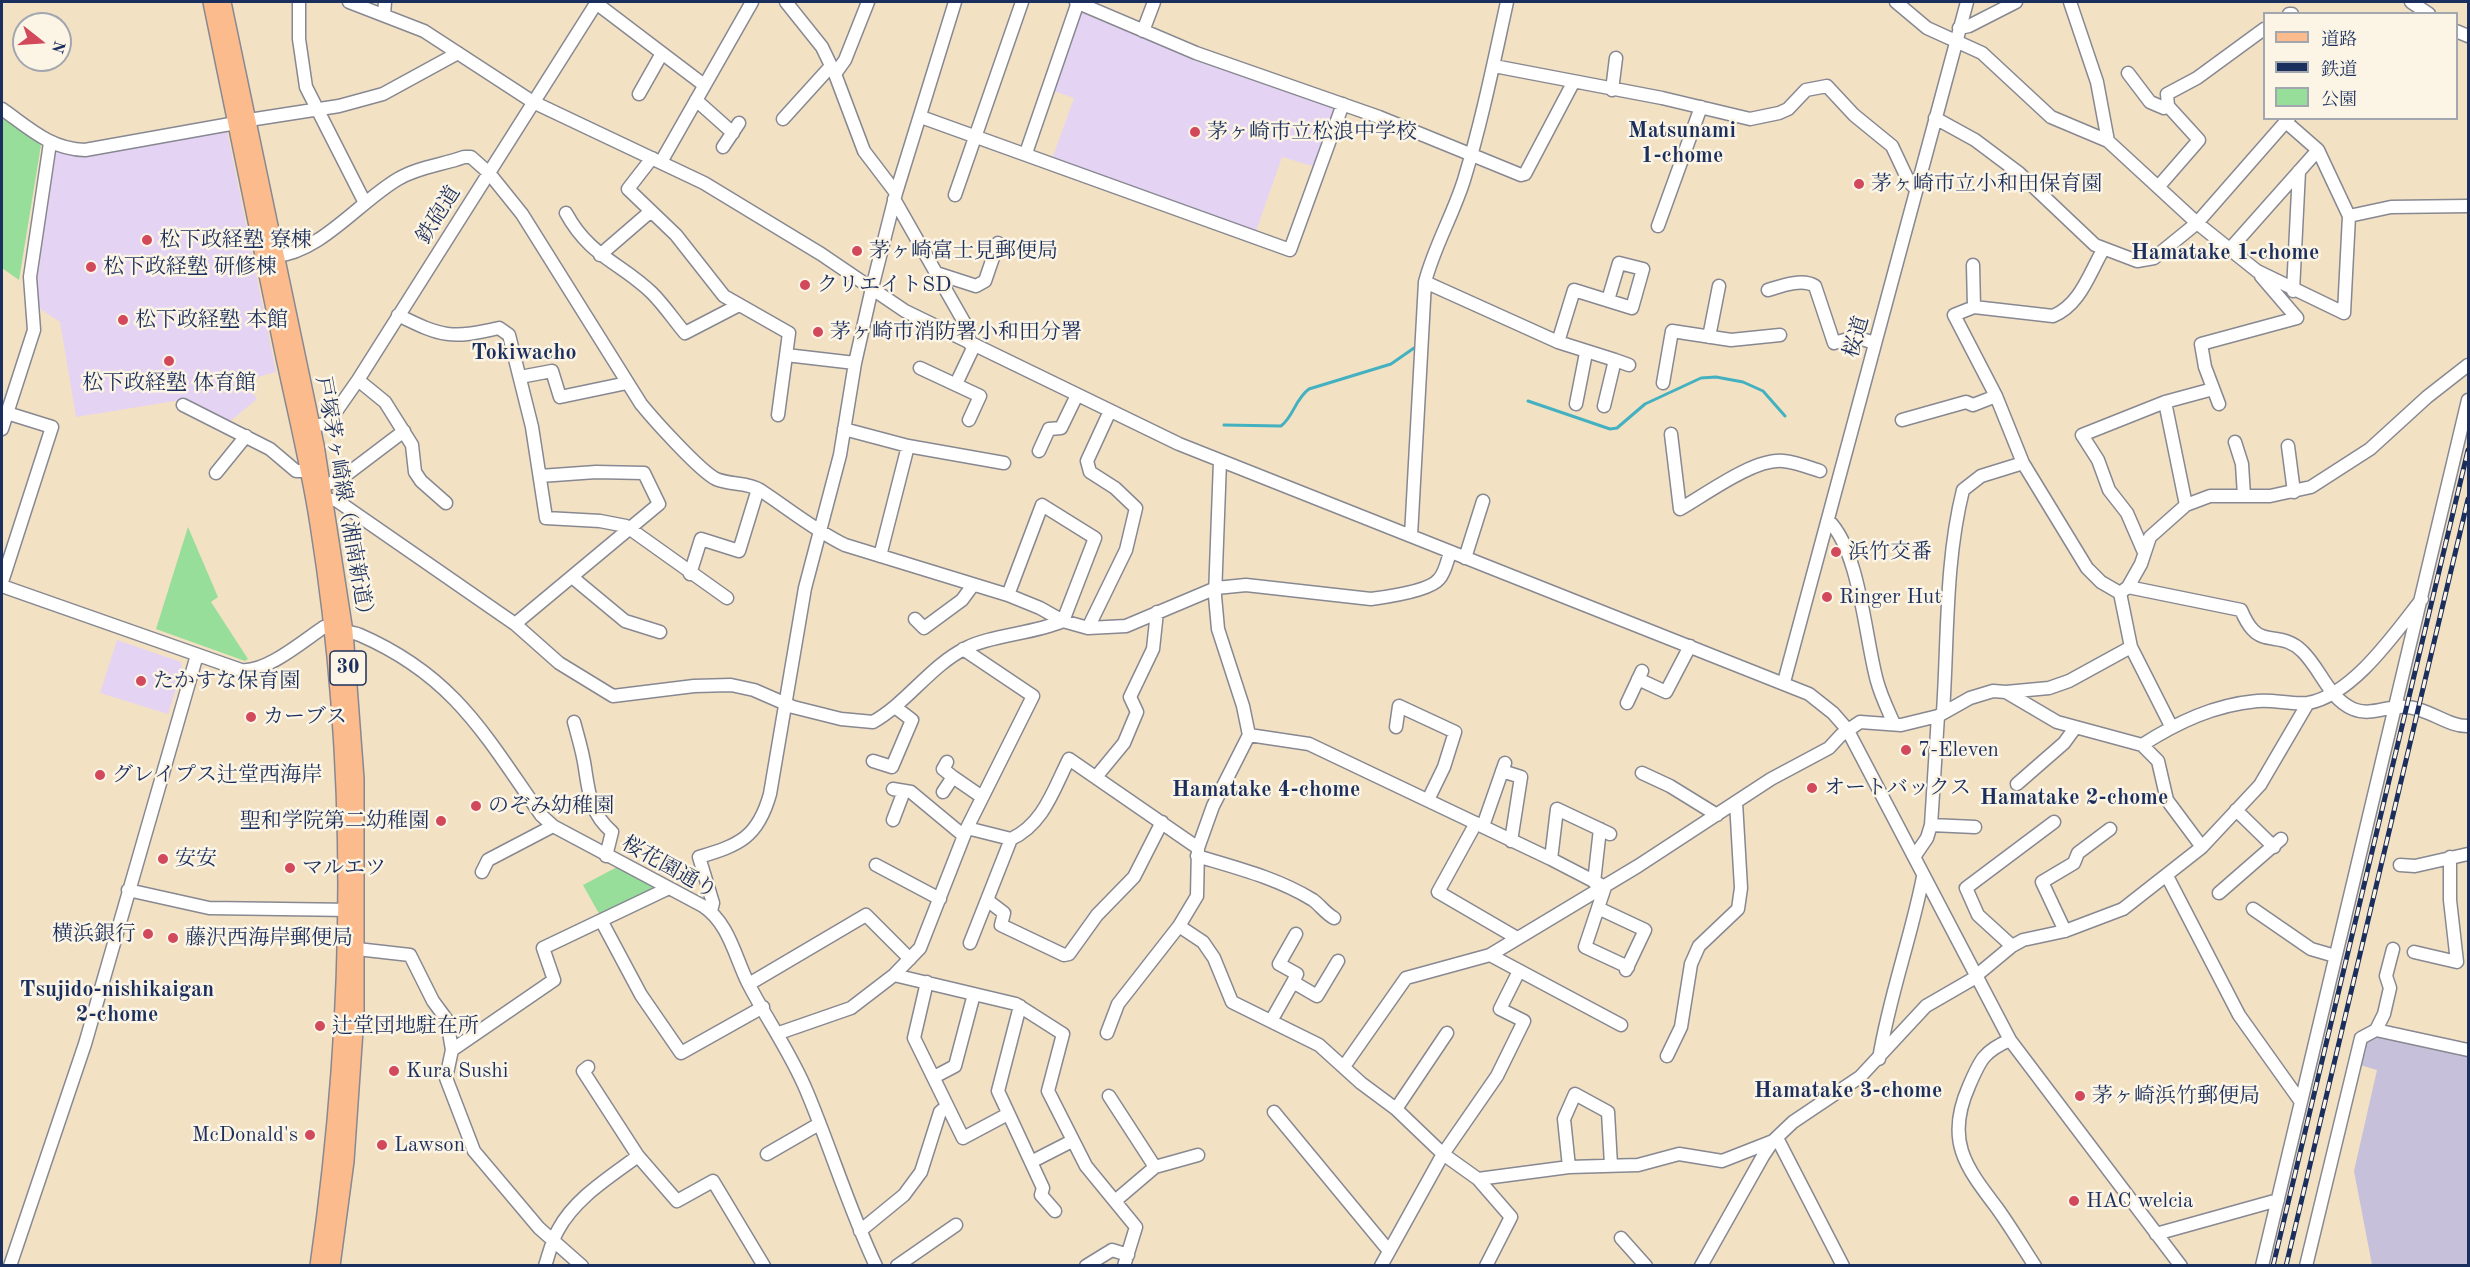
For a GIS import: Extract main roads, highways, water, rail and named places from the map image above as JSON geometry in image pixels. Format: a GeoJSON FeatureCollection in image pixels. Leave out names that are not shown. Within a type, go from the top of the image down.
{"type":"FeatureCollection","features":[{"type":"Feature","properties":{"kind":"main road","name":"戸塚茅ヶ崎線（湘南新道）"},"geometry":{"type":"LineString","coordinates":[[211,2],[275,256],[306,428],[307,471],[339,631]]}},
{"type":"Feature","properties":{"kind":"main road","name":"戸塚茅ヶ崎線（湘南新道）"},"geometry":{"type":"LineString","coordinates":[[223,2],[242,122],[306,428],[325,493],[339,631],[343,782],[351,910],[357,949],[354,1072],[332,1266]]}},
{"type":"Feature","properties":{"kind":"main road","name":"戸塚茅ヶ崎線（湘南新道）"},"geometry":{"type":"LineString","coordinates":[[318,1266],[340,1086],[351,910]]}},
{"type":"Feature","properties":{"kind":"waterway"},"geometry":{"type":"LineString","coordinates":[[1224,425],[1281,426],[1309,389],[1391,364],[1414,348]]}},
{"type":"Feature","properties":{"kind":"waterway"},"geometry":{"type":"LineString","coordinates":[[1528,401],[1610,429],[1617,428],[1645,404],[1701,378],[1716,377],[1743,382],[1763,391],[1785,416]]}},
{"type":"Feature","properties":{"kind":"railway"},"geometry":{"type":"LineString","coordinates":[[2273,1266],[2468,450]]}},
{"type":"Feature","properties":{"kind":"railway"},"geometry":{"type":"LineString","coordinates":[[2286,1266],[2468,499]]}},
{"type":"Feature","properties":{"kind":"place","name":"茅ヶ崎市立松浪中学校"},"geometry":{"type":"Point","coordinates":[1195,132]}},
{"type":"Feature","properties":{"kind":"place","name":"茅ヶ崎市立小和田保育園"},"geometry":{"type":"Point","coordinates":[1859,184]}},
{"type":"Feature","properties":{"kind":"place","name":"松下政経塾 寮棟"},"geometry":{"type":"Point","coordinates":[147,240]}},
{"type":"Feature","properties":{"kind":"place","name":"茅ヶ崎富士見郵便局"},"geometry":{"type":"Point","coordinates":[857,251]}},
{"type":"Feature","properties":{"kind":"place","name":"松下政経塾 研修棟"},"geometry":{"type":"Point","coordinates":[91,267]}},
{"type":"Feature","properties":{"kind":"place","name":"クリエイトSD"},"geometry":{"type":"Point","coordinates":[805,285]}},
{"type":"Feature","properties":{"kind":"place","name":"松下政経塾 本館"},"geometry":{"type":"Point","coordinates":[123,320]}},
{"type":"Feature","properties":{"kind":"place","name":"茅ヶ崎市消防署小和田分署"},"geometry":{"type":"Point","coordinates":[818,332]}},
{"type":"Feature","properties":{"kind":"place","name":"松下政経塾 体育館"},"geometry":{"type":"Point","coordinates":[169,361]}},
{"type":"Feature","properties":{"kind":"place","name":"浜竹交番"},"geometry":{"type":"Point","coordinates":[1836,552]}},
{"type":"Feature","properties":{"kind":"place","name":"Ringer Hut"},"geometry":{"type":"Point","coordinates":[1827,597]}},
{"type":"Feature","properties":{"kind":"place","name":"たかすな保育園"},"geometry":{"type":"Point","coordinates":[141,681]}},
{"type":"Feature","properties":{"kind":"place","name":"カーブス"},"geometry":{"type":"Point","coordinates":[251,717]}},
{"type":"Feature","properties":{"kind":"place","name":"7-Eleven"},"geometry":{"type":"Point","coordinates":[1906,750]}},
{"type":"Feature","properties":{"kind":"place","name":"グレイプス辻堂西海岸"},"geometry":{"type":"Point","coordinates":[100,775]}},
{"type":"Feature","properties":{"kind":"place","name":"オートバックス"},"geometry":{"type":"Point","coordinates":[1812,788]}},
{"type":"Feature","properties":{"kind":"place","name":"のぞみ幼稚園"},"geometry":{"type":"Point","coordinates":[476,806]}},
{"type":"Feature","properties":{"kind":"place","name":"聖和学院第二幼稚園"},"geometry":{"type":"Point","coordinates":[441,821]}},
{"type":"Feature","properties":{"kind":"place","name":"安安"},"geometry":{"type":"Point","coordinates":[163,859]}},
{"type":"Feature","properties":{"kind":"place","name":"マルエツ"},"geometry":{"type":"Point","coordinates":[290,868]}},
{"type":"Feature","properties":{"kind":"place","name":"横浜銀行"},"geometry":{"type":"Point","coordinates":[148,934]}},
{"type":"Feature","properties":{"kind":"place","name":"藤沢西海岸郵便局"},"geometry":{"type":"Point","coordinates":[173,938]}},
{"type":"Feature","properties":{"kind":"place","name":"辻堂団地駐在所"},"geometry":{"type":"Point","coordinates":[320,1026]}},
{"type":"Feature","properties":{"kind":"place","name":"Kura Sushi"},"geometry":{"type":"Point","coordinates":[394,1071]}},
{"type":"Feature","properties":{"kind":"place","name":"茅ヶ崎浜竹郵便局"},"geometry":{"type":"Point","coordinates":[2080,1096]}},
{"type":"Feature","properties":{"kind":"place","name":"McDonald's"},"geometry":{"type":"Point","coordinates":[310,1135]}},
{"type":"Feature","properties":{"kind":"place","name":"Lawson"},"geometry":{"type":"Point","coordinates":[382,1145]}},
{"type":"Feature","properties":{"kind":"place","name":"HAC welcia"},"geometry":{"type":"Point","coordinates":[2074,1201]}},
{"type":"Feature","properties":{"kind":"district","name":"Matsunami 1-chome"},"geometry":{"type":"Point","coordinates":[1682,144]}},
{"type":"Feature","properties":{"kind":"district","name":"Hamatake 1-chome"},"geometry":{"type":"Point","coordinates":[2225,253]}},
{"type":"Feature","properties":{"kind":"district","name":"Tokiwacho"},"geometry":{"type":"Point","coordinates":[524,353]}},
{"type":"Feature","properties":{"kind":"district","name":"Hamatake 4-chome"},"geometry":{"type":"Point","coordinates":[1266,790]}},
{"type":"Feature","properties":{"kind":"district","name":"Hamatake 2-chome"},"geometry":{"type":"Point","coordinates":[2074,798]}},
{"type":"Feature","properties":{"kind":"district","name":"Tsujido-nishikaigan 2-chome"},"geometry":{"type":"Point","coordinates":[117,1002]}},
{"type":"Feature","properties":{"kind":"district","name":"Hamatake 3-chome"},"geometry":{"type":"Point","coordinates":[1848,1091]}}]}
